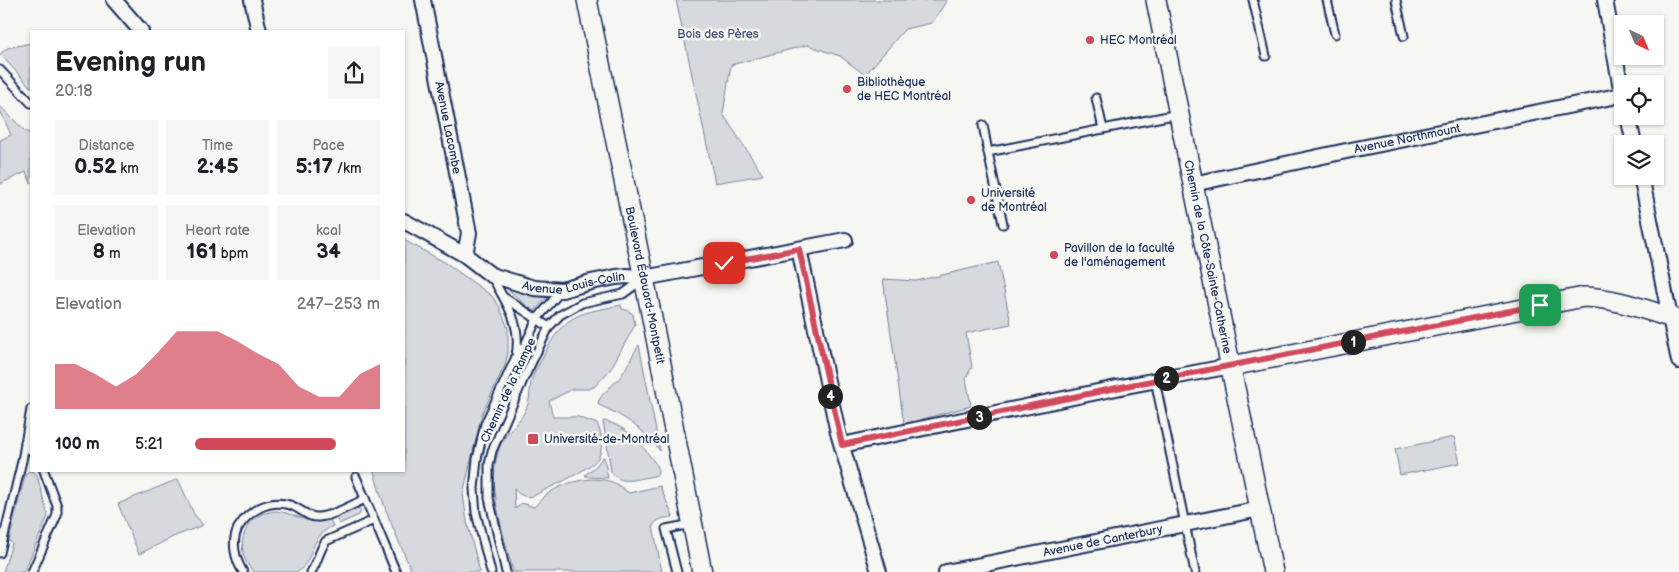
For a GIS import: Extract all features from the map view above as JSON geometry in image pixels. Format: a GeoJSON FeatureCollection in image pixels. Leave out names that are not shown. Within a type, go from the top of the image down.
{"type":"FeatureCollection","features":[{"type":"Feature","properties":{"kind":"street"},"geometry":{"type":"LineString","coordinates":[[114,0],[140,30]]}},
{"type":"Feature","properties":{"kind":"street"},"geometry":{"type":"LineString","coordinates":[[252,0],[259,30]]}},
{"type":"Feature","properties":{"kind":"street","name":"Avenue Lacombe"},"geometry":{"type":"LineString","coordinates":[[423,0],[470,233],[465,255]]}},
{"type":"Feature","properties":{"kind":"street","name":"Boulevard Édouard-Montpetit"},"geometry":{"type":"LineString","coordinates":[[587,0],[693,524],[700,572]]}},
{"type":"Feature","properties":{"kind":"street","name":"Chemin de la Côte-Sainte-Catherine"},"geometry":{"type":"LineString","coordinates":[[1156,0],[1273,572]]}},
{"type":"Feature","properties":{"kind":"street"},"geometry":{"type":"LineString","coordinates":[[1605,0],[1618,75]]}},
{"type":"Feature","properties":{"kind":"street","name":"Avenue Northmount"},"geometry":{"type":"LineString","coordinates":[[1193,184],[1614,97]]}},
{"type":"Feature","properties":{"kind":"street"},"geometry":{"type":"LineString","coordinates":[[1643,185],[1664,292],[1675,319],[1679,361]]}},
{"type":"Feature","properties":{"kind":"street","name":"Avenue Louis-Colin"},"geometry":{"type":"LineString","coordinates":[[405,222],[465,255],[491,275],[534,288],[562,290],[616,277],[644,278],[845,240]]}},
{"type":"Feature","properties":{"kind":"street"},"geometry":{"type":"LineString","coordinates":[[799,249],[842,445],[879,572]]}},
{"type":"Feature","properties":{"kind":"street"},"geometry":{"type":"LineString","coordinates":[[842,445],[1155,380],[1584,297],[1602,298],[1675,319]]}},
{"type":"Feature","properties":{"kind":"street","name":"Avenue de Canterbury"},"geometry":{"type":"LineString","coordinates":[[946,572],[1260,509]]}},
{"type":"Feature","properties":{"kind":"lane"},"geometry":{"type":"LineString","coordinates":[[1253,0],[1266,56]]}},
{"type":"Feature","properties":{"kind":"lane"},"geometry":{"type":"LineString","coordinates":[[1328,0],[1335,34]]}},
{"type":"Feature","properties":{"kind":"lane"},"geometry":{"type":"LineString","coordinates":[[1396,0],[1404,36]]}},
{"type":"Feature","properties":{"kind":"lane"},"geometry":{"type":"LineString","coordinates":[[0,70],[30,102]]}},
{"type":"Feature","properties":{"kind":"lane"},"geometry":{"type":"LineString","coordinates":[[1096,98],[1103,129]]}},
{"type":"Feature","properties":{"kind":"lane"},"geometry":{"type":"LineString","coordinates":[[988,152],[1178,114]]}},
{"type":"Feature","properties":{"kind":"lane"},"geometry":{"type":"LineString","coordinates":[[983,125],[1004,224]]}},
{"type":"Feature","properties":{"kind":"lane","name":"Chemin de la Rampe"},"geometry":{"type":"LineString","coordinates":[[491,275],[511,313],[517,329],[518,342],[515,360]]}},
{"type":"Feature","properties":{"kind":"lane","name":"Chemin de la Rampe"},"geometry":{"type":"LineString","coordinates":[[506,572],[489,498],[489,465],[492,451],[502,426],[549,327],[560,315],[582,303],[623,294],[644,278]]}},
{"type":"Feature","properties":{"kind":"lane","name":"Chemin de la Rampe"},"geometry":{"type":"LineString","coordinates":[[491,572],[476,513],[474,476],[477,459],[486,424],[515,360],[525,345],[537,319],[562,290]]}},
{"type":"Feature","properties":{"kind":"lane"},"geometry":{"type":"LineString","coordinates":[[502,296],[549,327]]}},
{"type":"Feature","properties":{"kind":"lane"},"geometry":{"type":"LineString","coordinates":[[1155,380],[1195,572]]}},
{"type":"Feature","properties":{"kind":"lane"},"geometry":{"type":"LineString","coordinates":[[0,553],[30,415]]}},
{"type":"Feature","properties":{"kind":"lane"},"geometry":{"type":"LineString","coordinates":[[25,442],[30,450]]}},
{"type":"Feature","properties":{"kind":"lane"},"geometry":{"type":"LineString","coordinates":[[32,572],[57,515],[57,506],[44,472]]}},
{"type":"Feature","properties":{"kind":"lane"},"geometry":{"type":"LineString","coordinates":[[356,477],[396,572]]}},
{"type":"Feature","properties":{"kind":"lane"},"geometry":{"type":"LineString","coordinates":[[243,572],[237,563],[234,541],[236,533],[243,520],[262,506],[275,503],[290,505],[311,516],[317,517],[330,514],[365,498]]}},
{"type":"Feature","properties":{"kind":"lane"},"geometry":{"type":"LineString","coordinates":[[311,572],[326,541],[374,520]]}},
{"type":"Feature","properties":{"kind":"lane"},"geometry":{"type":"LineString","coordinates":[[677,572],[666,529],[693,524]]}},
{"type":"Feature","properties":{"kind":"green space","name":"Bois des Pères"},"geometry":{"type":"Polygon","coordinates":[[[676,0],[947,0],[932,23],[905,29],[865,75],[840,56],[807,45],[731,65],[723,114],[763,175],[715,183],[676,0]]]}},
{"type":"Feature","properties":{"kind":"green space"},"geometry":{"type":"Polygon","coordinates":[[[30,43],[30,87],[0,54],[7,48],[30,43]]]}},
{"type":"Feature","properties":{"kind":"green space"},"geometry":{"type":"Polygon","coordinates":[[[0,106],[26,132],[30,133],[30,181],[26,172],[0,184],[0,140],[11,135],[0,106]]]}},
{"type":"Feature","properties":{"kind":"green space"},"geometry":{"type":"Polygon","coordinates":[[[405,241],[446,263],[492,296],[499,306],[508,328],[508,353],[505,365],[482,414],[463,494],[467,522],[480,572],[412,572],[377,484],[374,472],[405,472],[405,241]]]}},
{"type":"Feature","properties":{"kind":"green space"},"geometry":{"type":"Polygon","coordinates":[[[998,262],[1011,324],[966,333],[972,367],[966,378],[971,406],[904,424],[883,279],[916,281],[998,262]]]}},
{"type":"Feature","properties":{"kind":"green space"},"geometry":{"type":"Polygon","coordinates":[[[505,287],[527,293],[546,295],[547,297],[534,312],[505,287]]]}},
{"type":"Feature","properties":{"kind":"green space"},"geometry":{"type":"Polygon","coordinates":[[[621,305],[622,309],[633,314],[635,325],[610,370],[594,387],[573,389],[549,401],[553,417],[578,417],[597,424],[602,441],[598,458],[587,468],[533,496],[527,497],[522,495],[514,488],[515,509],[522,503],[534,507],[552,491],[577,481],[604,480],[618,485],[629,493],[660,486],[673,517],[659,520],[653,526],[662,572],[513,572],[495,493],[494,476],[500,446],[526,409],[534,373],[559,331],[566,323],[583,314],[621,305]]]}},
{"type":"Feature","properties":{"kind":"green space"},"geometry":{"type":"Polygon","coordinates":[[[639,345],[660,451],[633,424],[598,403],[604,393],[621,376],[639,345]]]}},
{"type":"Feature","properties":{"kind":"green space"},"geometry":{"type":"Polygon","coordinates":[[[603,421],[620,427],[635,438],[658,467],[658,474],[630,480],[619,479],[614,476],[611,471],[603,421]]]}},
{"type":"Feature","properties":{"kind":"green space"},"geometry":{"type":"Polygon","coordinates":[[[1454,437],[1460,463],[1400,475],[1395,449],[1454,437]]]}},
{"type":"Feature","properties":{"kind":"green space"},"geometry":{"type":"Polygon","coordinates":[[[604,457],[608,478],[588,477],[585,475],[597,465],[604,457]]]}},
{"type":"Feature","properties":{"kind":"green space"},"geometry":{"type":"Polygon","coordinates":[[[29,471],[37,475],[48,516],[24,572],[3,572],[12,543],[9,541],[26,473],[29,471]]]}},
{"type":"Feature","properties":{"kind":"green space"},"geometry":{"type":"Polygon","coordinates":[[[178,479],[194,514],[203,525],[139,554],[118,504],[178,479]]]}},
{"type":"Feature","properties":{"kind":"green space"},"geometry":{"type":"Polygon","coordinates":[[[355,507],[361,511],[359,515],[339,524],[335,516],[355,507]]]}},
{"type":"Feature","properties":{"kind":"green space"},"geometry":{"type":"Polygon","coordinates":[[[275,511],[315,521],[329,518],[333,526],[320,536],[308,560],[298,572],[254,572],[245,559],[242,544],[246,529],[259,516],[275,511]]]}},
{"type":"Feature","properties":{"kind":"place","name":"HEC Montréal"},"geometry":{"type":"Point","coordinates":[1090,40]}},
{"type":"Feature","properties":{"kind":"place","name":"Bibliothèque de HEC Montréal"},"geometry":{"type":"Point","coordinates":[847,89]}},
{"type":"Feature","properties":{"kind":"place","name":"Université de Montréal"},"geometry":{"type":"Point","coordinates":[971,200]}},
{"type":"Feature","properties":{"kind":"place","name":"Pavillon de la faculté de l'aménagement"},"geometry":{"type":"Point","coordinates":[1054,255]}},
{"type":"Feature","properties":{"kind":"place","name":"Université-de-Montréal"},"geometry":{"type":"Point","coordinates":[533,439]}},
{"type":"Feature","properties":{"kind":"route"},"geometry":{"type":"LineString","coordinates":[[724,263],[799,249],[842,445],[1131,385],[1540,305]]}}]}
